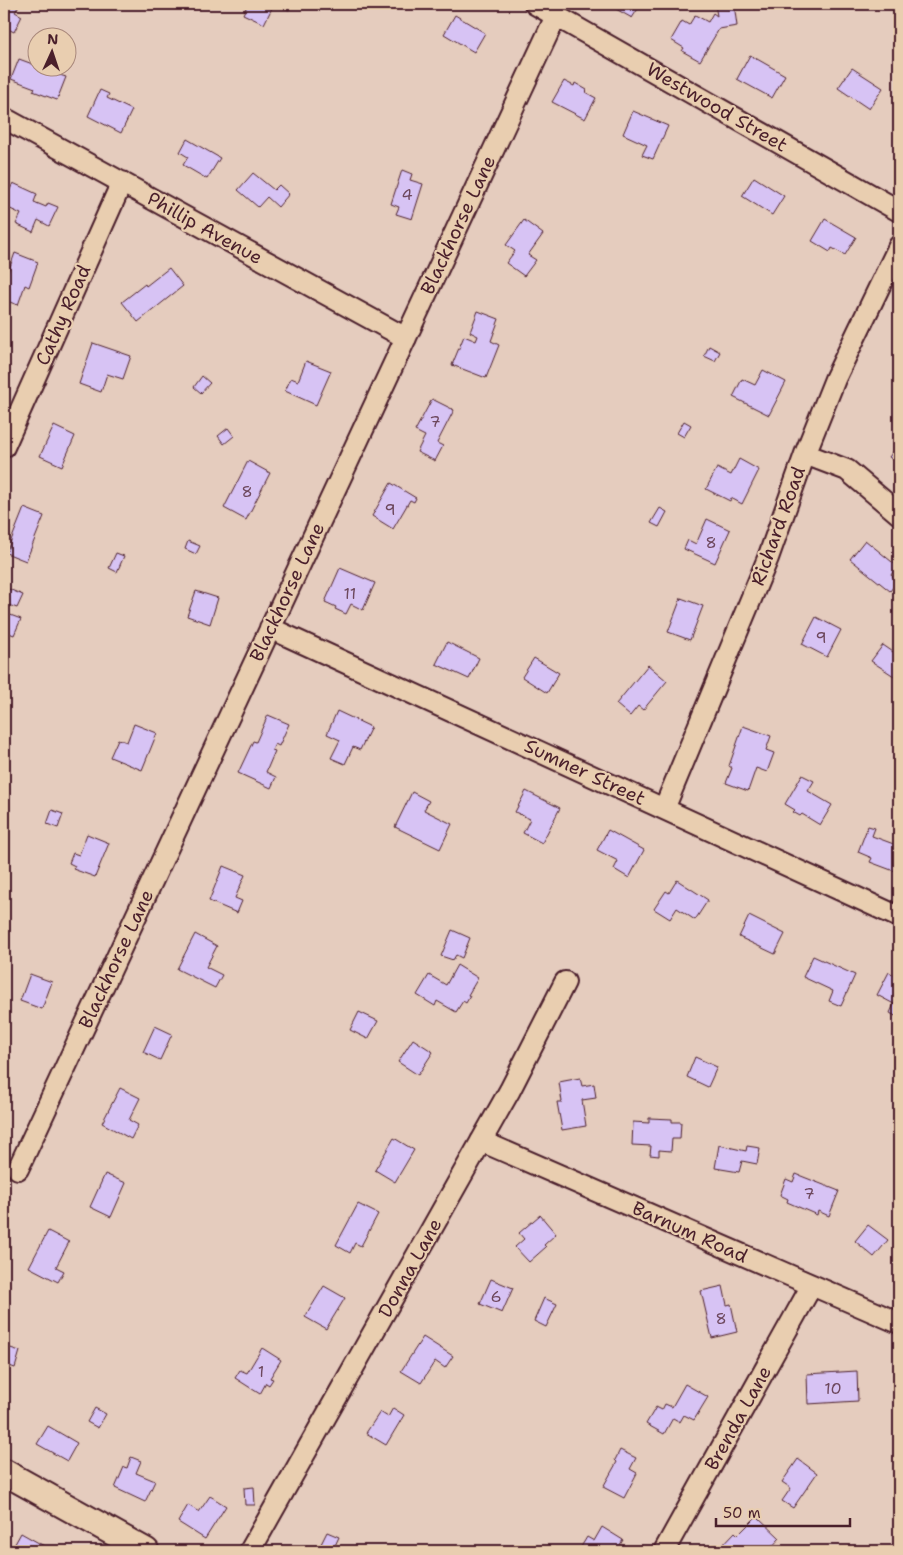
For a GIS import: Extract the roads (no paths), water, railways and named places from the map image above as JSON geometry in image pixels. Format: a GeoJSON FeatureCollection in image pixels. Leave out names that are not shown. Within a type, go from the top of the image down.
{"type":"FeatureCollection","features":[{"type":"Feature","properties":{"kind":"street","name":"Westwood Street"},"geometry":{"type":"LineString","coordinates":[[535,4],[899,210]]}},
{"type":"Feature","properties":{"kind":"street","name":"Blackhorse Lane"},"geometry":{"type":"LineString","coordinates":[[18,1169],[556,16]]}},
{"type":"Feature","properties":{"kind":"street","name":"Phillip Avenue"},"geometry":{"type":"LineString","coordinates":[[4,118],[406,338]]}},
{"type":"Feature","properties":{"kind":"street","name":"Cathy Road"},"geometry":{"type":"LineString","coordinates":[[4,447],[122,182]]}},
{"type":"Feature","properties":{"kind":"street","name":"Richard Road"},"geometry":{"type":"LineString","coordinates":[[664,809],[770,553],[805,454],[842,364],[899,246]]}},
{"type":"Feature","properties":{"kind":"street"},"geometry":{"type":"LineString","coordinates":[[805,454],[847,470],[899,514]]}},
{"type":"Feature","properties":{"kind":"street","name":"Sumner Street"},"geometry":{"type":"LineString","coordinates":[[270,628],[899,917]]}},
{"type":"Feature","properties":{"kind":"street","name":"Donna Lane"},"geometry":{"type":"LineString","coordinates":[[250,1551],[510,1090],[565,982]]}},
{"type":"Feature","properties":{"kind":"street","name":"Barnum Road"},"geometry":{"type":"LineString","coordinates":[[481,1141],[899,1323]]}},
{"type":"Feature","properties":{"kind":"street","name":"Brenda Lane"},"geometry":{"type":"LineString","coordinates":[[664,1551],[812,1285]]}},
{"type":"Feature","properties":{"kind":"street"},"geometry":{"type":"LineString","coordinates":[[4,1472],[146,1551]]}}]}
